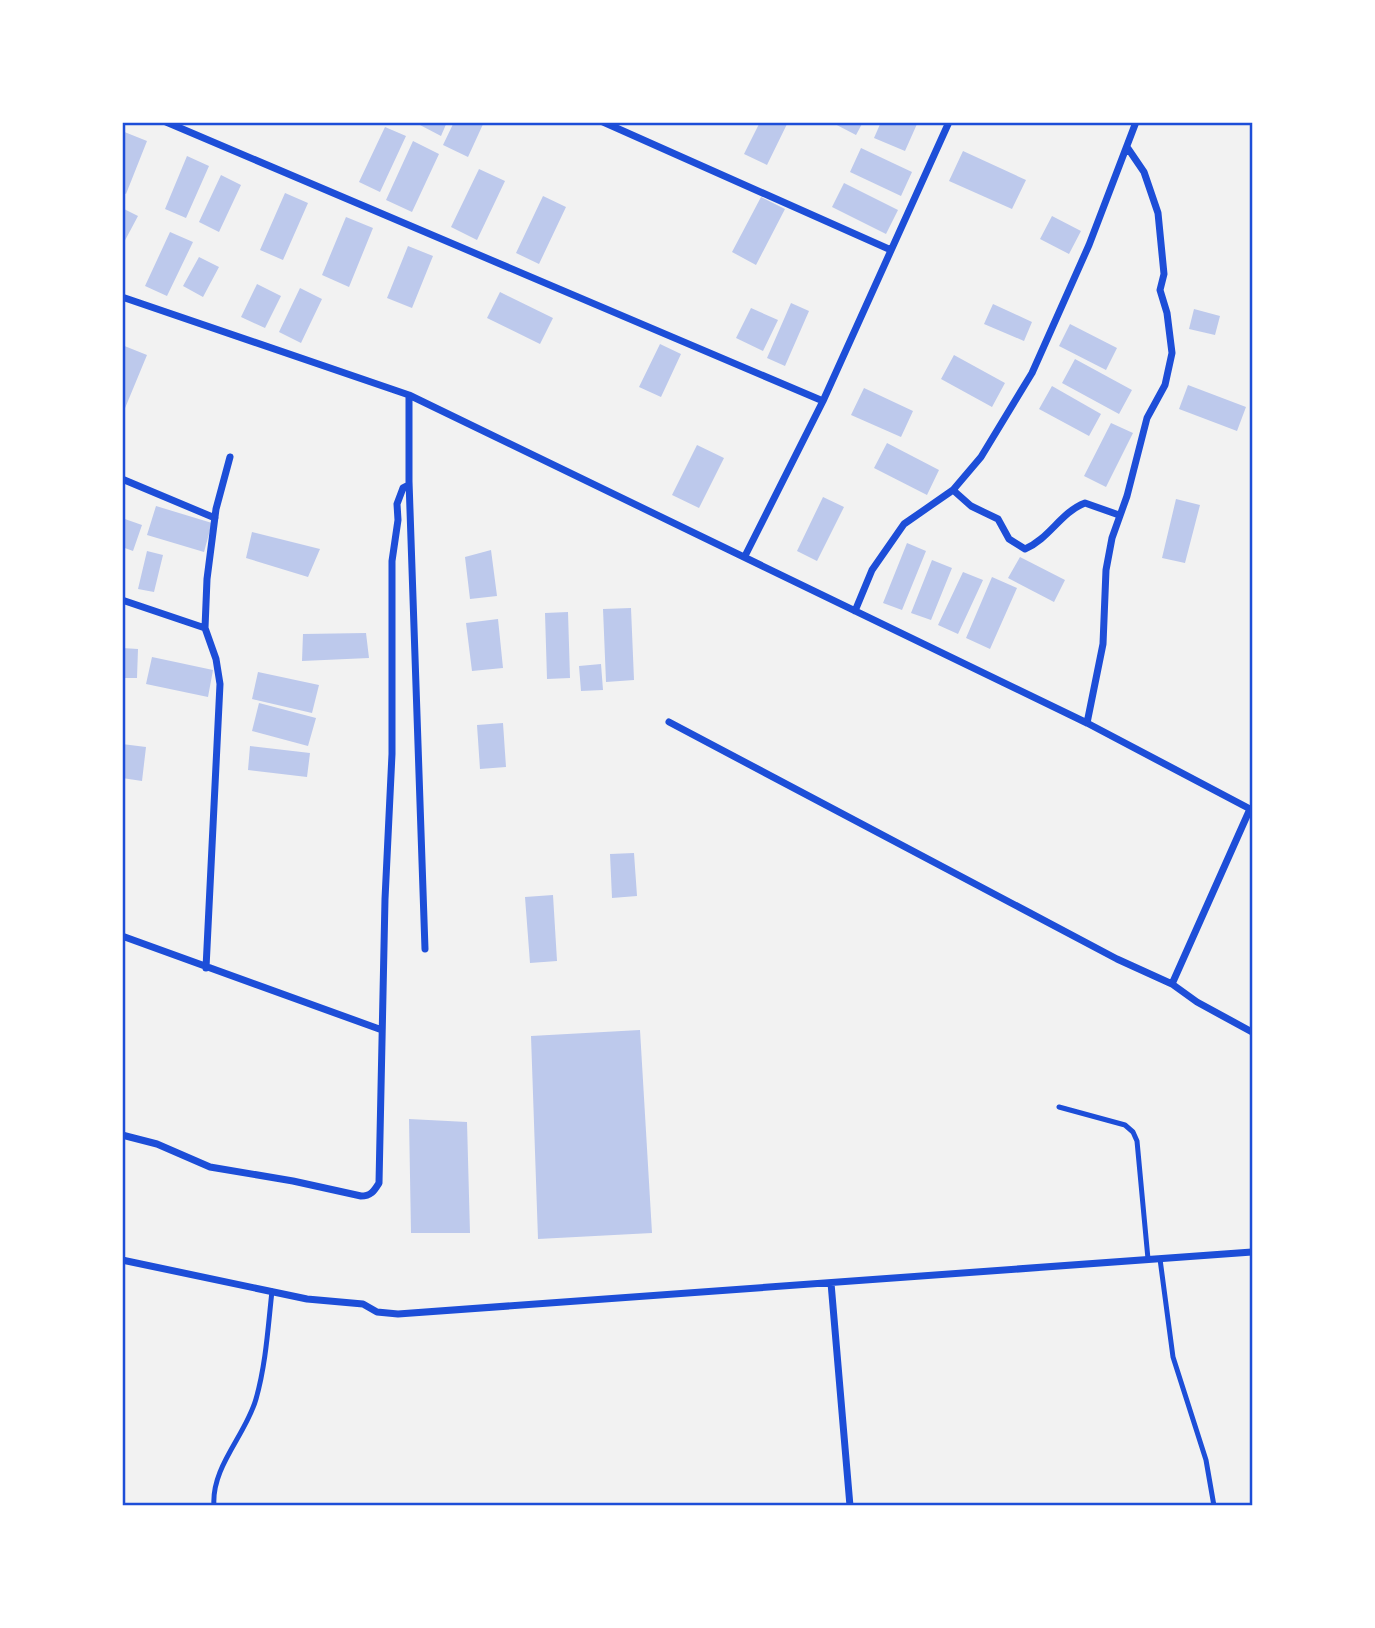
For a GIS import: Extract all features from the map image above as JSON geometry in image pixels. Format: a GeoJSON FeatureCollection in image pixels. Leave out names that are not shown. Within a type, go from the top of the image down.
{"type":"FeatureCollection","features":[{"type":"Feature","properties":{"kind":"street"},"geometry":{"type":"LineString","coordinates":[[166,122],[823,401]]}},
{"type":"Feature","properties":{"kind":"street"},"geometry":{"type":"LineString","coordinates":[[603,122],[891,250]]}},
{"type":"Feature","properties":{"kind":"street"},"geometry":{"type":"LineString","coordinates":[[745,556],[823,401],[949,122]]}},
{"type":"Feature","properties":{"kind":"street"},"geometry":{"type":"LineString","coordinates":[[855,611],[872,570],[904,524],[953,491],[981,457],[1032,373],[1090,245],[1136,122]]}},
{"type":"Feature","properties":{"kind":"street"},"geometry":{"type":"LineString","coordinates":[[1087,723],[1103,644],[1106,570],[1147,418],[1165,385],[1172,353],[1167,313],[1160,290],[1164,274],[1158,213],[1144,172],[1127,147]]}},
{"type":"Feature","properties":{"kind":"street"},"geometry":{"type":"LineString","coordinates":[[122,297],[409,395],[1087,723],[1251,810],[1172,984]]}},
{"type":"Feature","properties":{"kind":"street"},"geometry":{"type":"LineString","coordinates":[[409,395],[409,485],[425,949]]}},
{"type":"Feature","properties":{"kind":"street"},"geometry":{"type":"LineString","coordinates":[[206,968],[220,684],[216,659],[205,628],[207,579],[215,518],[230,457]]}},
{"type":"Feature","properties":{"kind":"street"},"geometry":{"type":"LineString","coordinates":[[122,479],[215,518]]}},
{"type":"Feature","properties":{"kind":"street"},"geometry":{"type":"LineString","coordinates":[[122,1135],[157,1144],[210,1167],[368,1196],[379,1183],[392,754],[392,561],[398,520],[397,504],[403,488],[409,485]]}},
{"type":"Feature","properties":{"kind":"street"},"geometry":{"type":"LineString","coordinates":[[953,491],[971,506],[998,519],[1009,539],[1025,549],[1034,545],[1072,508],[1085,503],[1119,515]]}},
{"type":"Feature","properties":{"kind":"street"},"geometry":{"type":"LineString","coordinates":[[122,600],[205,628]]}},
{"type":"Feature","properties":{"kind":"street"},"geometry":{"type":"LineString","coordinates":[[669,722],[1117,959],[1172,984],[1197,1002],[1252,1032]]}},
{"type":"Feature","properties":{"kind":"street"},"geometry":{"type":"LineString","coordinates":[[122,936],[382,1030]]}},
{"type":"Feature","properties":{"kind":"street"},"geometry":{"type":"LineString","coordinates":[[122,1260],[307,1299],[363,1304],[377,1312],[398,1314],[1252,1252]]}},
{"type":"Feature","properties":{"kind":"street"},"geometry":{"type":"LineString","coordinates":[[831,1283],[850,1506]]}},
{"type":"Feature","properties":{"kind":"lane"},"geometry":{"type":"LineString","coordinates":[[1059,1107],[1125,1125],[1133,1132],[1137,1141],[1148,1259]]}},
{"type":"Feature","properties":{"kind":"lane"},"geometry":{"type":"LineString","coordinates":[[1160,1259],[1173,1357],[1206,1460],[1214,1506]]}},
{"type":"Feature","properties":{"kind":"lane"},"geometry":{"type":"LineString","coordinates":[[214,1506],[216,1485],[222,1469],[249,1420],[257,1398],[272,1291]]}},
{"type":"Feature","properties":{"kind":"building"},"geometry":{"type":"Polygon","coordinates":[[[421,122],[447,122],[441,136],[420,125],[421,122]]]}},
{"type":"Feature","properties":{"kind":"building"},"geometry":{"type":"Polygon","coordinates":[[[454,122],[484,122],[468,157],[443,145],[454,122]]]}},
{"type":"Feature","properties":{"kind":"building"},"geometry":{"type":"Polygon","coordinates":[[[760,122],[788,122],[767,165],[744,154],[760,122]]]}},
{"type":"Feature","properties":{"kind":"building"},"geometry":{"type":"Polygon","coordinates":[[[831,122],[863,122],[856,135],[831,122]]]}},
{"type":"Feature","properties":{"kind":"building"},"geometry":{"type":"Polygon","coordinates":[[[881,122],[917,124],[905,151],[874,138],[881,122]]]}},
{"type":"Feature","properties":{"kind":"building"},"geometry":{"type":"Polygon","coordinates":[[[385,127],[406,136],[380,192],[359,182],[385,127]]]}},
{"type":"Feature","properties":{"kind":"building"},"geometry":{"type":"Polygon","coordinates":[[[122,131],[147,141],[126,194],[122,192],[122,131]]]}},
{"type":"Feature","properties":{"kind":"building"},"geometry":{"type":"Polygon","coordinates":[[[413,141],[439,154],[412,212],[386,200],[413,141]]]}},
{"type":"Feature","properties":{"kind":"building"},"geometry":{"type":"Polygon","coordinates":[[[861,148],[912,172],[901,196],[850,172],[861,148]]]}},
{"type":"Feature","properties":{"kind":"building"},"geometry":{"type":"Polygon","coordinates":[[[963,151],[1026,180],[1012,209],[949,181],[963,151]]]}},
{"type":"Feature","properties":{"kind":"building"},"geometry":{"type":"Polygon","coordinates":[[[187,156],[209,166],[186,218],[165,209],[187,156]]]}},
{"type":"Feature","properties":{"kind":"building"},"geometry":{"type":"Polygon","coordinates":[[[479,169],[505,181],[477,240],[451,227],[479,169]]]}},
{"type":"Feature","properties":{"kind":"building"},"geometry":{"type":"Polygon","coordinates":[[[221,175],[241,185],[219,232],[199,222],[221,175]]]}},
{"type":"Feature","properties":{"kind":"building"},"geometry":{"type":"Polygon","coordinates":[[[844,183],[898,210],[886,234],[832,207],[844,183]]]}},
{"type":"Feature","properties":{"kind":"building"},"geometry":{"type":"Polygon","coordinates":[[[285,193],[308,203],[283,260],[260,250],[285,193]]]}},
{"type":"Feature","properties":{"kind":"building"},"geometry":{"type":"Polygon","coordinates":[[[543,196],[566,207],[539,264],[516,253],[543,196]]]}},
{"type":"Feature","properties":{"kind":"building"},"geometry":{"type":"Polygon","coordinates":[[[761,197],[785,209],[756,265],[732,252],[761,197]]]}},
{"type":"Feature","properties":{"kind":"building"},"geometry":{"type":"Polygon","coordinates":[[[122,208],[138,216],[122,246],[122,208]]]}},
{"type":"Feature","properties":{"kind":"building"},"geometry":{"type":"Polygon","coordinates":[[[1052,216],[1081,231],[1069,254],[1040,239],[1052,216]]]}},
{"type":"Feature","properties":{"kind":"building"},"geometry":{"type":"Polygon","coordinates":[[[346,217],[373,228],[349,287],[322,275],[346,217]]]}},
{"type":"Feature","properties":{"kind":"building"},"geometry":{"type":"Polygon","coordinates":[[[170,232],[193,242],[167,296],[145,286],[170,232]]]}},
{"type":"Feature","properties":{"kind":"building"},"geometry":{"type":"Polygon","coordinates":[[[408,246],[433,256],[412,308],[387,298],[408,246]]]}},
{"type":"Feature","properties":{"kind":"building"},"geometry":{"type":"Polygon","coordinates":[[[199,257],[219,267],[203,297],[183,286],[199,257]]]}},
{"type":"Feature","properties":{"kind":"building"},"geometry":{"type":"Polygon","coordinates":[[[257,284],[281,296],[265,328],[241,317],[257,284]]]}},
{"type":"Feature","properties":{"kind":"building"},"geometry":{"type":"Polygon","coordinates":[[[300,288],[322,299],[301,343],[279,332],[300,288]]]}},
{"type":"Feature","properties":{"kind":"building"},"geometry":{"type":"Polygon","coordinates":[[[500,292],[553,318],[540,344],[487,318],[500,292]]]}},
{"type":"Feature","properties":{"kind":"building"},"geometry":{"type":"Polygon","coordinates":[[[791,303],[809,311],[785,366],[767,358],[791,303]]]}},
{"type":"Feature","properties":{"kind":"building"},"geometry":{"type":"Polygon","coordinates":[[[993,304],[1032,322],[1024,341],[984,324],[993,304]]]}},
{"type":"Feature","properties":{"kind":"building"},"geometry":{"type":"Polygon","coordinates":[[[751,308],[778,320],[763,351],[736,338],[751,308]]]}},
{"type":"Feature","properties":{"kind":"building"},"geometry":{"type":"Polygon","coordinates":[[[1194,309],[1220,316],[1215,335],[1189,329],[1194,309]]]}},
{"type":"Feature","properties":{"kind":"building"},"geometry":{"type":"Polygon","coordinates":[[[1070,324],[1117,348],[1106,370],[1059,346],[1070,324]]]}},
{"type":"Feature","properties":{"kind":"building"},"geometry":{"type":"Polygon","coordinates":[[[660,344],[681,354],[661,397],[639,387],[660,344]]]}},
{"type":"Feature","properties":{"kind":"building"},"geometry":{"type":"Polygon","coordinates":[[[122,345],[147,355],[123,413],[122,413],[122,345]]]}},
{"type":"Feature","properties":{"kind":"building"},"geometry":{"type":"Polygon","coordinates":[[[954,355],[1005,383],[992,407],[941,379],[954,355]]]}},
{"type":"Feature","properties":{"kind":"building"},"geometry":{"type":"Polygon","coordinates":[[[1075,359],[1132,390],[1119,414],[1062,383],[1075,359]]]}},
{"type":"Feature","properties":{"kind":"building"},"geometry":{"type":"Polygon","coordinates":[[[1188,385],[1246,407],[1237,431],[1179,409],[1188,385]]]}},
{"type":"Feature","properties":{"kind":"building"},"geometry":{"type":"Polygon","coordinates":[[[1052,386],[1101,414],[1089,436],[1039,409],[1052,386]]]}},
{"type":"Feature","properties":{"kind":"building"},"geometry":{"type":"Polygon","coordinates":[[[864,388],[913,411],[901,437],[851,415],[864,388]]]}},
{"type":"Feature","properties":{"kind":"building"},"geometry":{"type":"Polygon","coordinates":[[[1111,423],[1133,433],[1106,487],[1084,476],[1111,423]]]}},
{"type":"Feature","properties":{"kind":"building"},"geometry":{"type":"Polygon","coordinates":[[[887,443],[939,470],[927,495],[874,468],[887,443]]]}},
{"type":"Feature","properties":{"kind":"building"},"geometry":{"type":"Polygon","coordinates":[[[697,445],[724,458],[699,508],[672,495],[697,445]]]}},
{"type":"Feature","properties":{"kind":"building"},"geometry":{"type":"Polygon","coordinates":[[[823,497],[844,507],[817,561],[797,551],[823,497]]]}},
{"type":"Feature","properties":{"kind":"building"},"geometry":{"type":"Polygon","coordinates":[[[1176,499],[1200,505],[1185,563],[1162,558],[1176,499]]]}},
{"type":"Feature","properties":{"kind":"building"},"geometry":{"type":"Polygon","coordinates":[[[156,506],[212,523],[204,552],[147,535],[156,506]]]}},
{"type":"Feature","properties":{"kind":"building"},"geometry":{"type":"Polygon","coordinates":[[[122,518],[142,525],[133,551],[122,547],[122,518]]]}},
{"type":"Feature","properties":{"kind":"building"},"geometry":{"type":"Polygon","coordinates":[[[252,532],[320,549],[308,577],[246,558],[252,532]]]}},
{"type":"Feature","properties":{"kind":"building"},"geometry":{"type":"Polygon","coordinates":[[[907,543],[926,551],[902,610],[883,603],[907,543]]]}},
{"type":"Feature","properties":{"kind":"building"},"geometry":{"type":"Polygon","coordinates":[[[491,550],[497,596],[470,599],[465,557],[491,550]]]}},
{"type":"Feature","properties":{"kind":"building"},"geometry":{"type":"Polygon","coordinates":[[[147,551],[163,555],[154,592],[138,589],[147,551]]]}},
{"type":"Feature","properties":{"kind":"building"},"geometry":{"type":"Polygon","coordinates":[[[1020,557],[1065,580],[1054,602],[1008,578],[1020,557]]]}},
{"type":"Feature","properties":{"kind":"building"},"geometry":{"type":"Polygon","coordinates":[[[932,560],[952,568],[931,620],[911,613],[932,560]]]}},
{"type":"Feature","properties":{"kind":"building"},"geometry":{"type":"Polygon","coordinates":[[[963,572],[983,580],[958,634],[938,625],[963,572]]]}},
{"type":"Feature","properties":{"kind":"building"},"geometry":{"type":"Polygon","coordinates":[[[992,577],[1017,588],[990,649],[966,638],[992,577]]]}},
{"type":"Feature","properties":{"kind":"building"},"geometry":{"type":"Polygon","coordinates":[[[631,608],[634,680],[606,682],[603,609],[631,608]]]}},
{"type":"Feature","properties":{"kind":"building"},"geometry":{"type":"Polygon","coordinates":[[[568,612],[570,678],[547,679],[545,613],[568,612]]]}},
{"type":"Feature","properties":{"kind":"building"},"geometry":{"type":"Polygon","coordinates":[[[498,619],[503,668],[472,671],[466,623],[498,619]]]}},
{"type":"Feature","properties":{"kind":"building"},"geometry":{"type":"Polygon","coordinates":[[[366,633],[369,658],[302,661],[303,634],[366,633]]]}},
{"type":"Feature","properties":{"kind":"building"},"geometry":{"type":"Polygon","coordinates":[[[122,648],[138,649],[137,678],[122,678],[122,648]]]}},
{"type":"Feature","properties":{"kind":"building"},"geometry":{"type":"Polygon","coordinates":[[[152,657],[213,670],[208,697],[146,684],[152,657]]]}},
{"type":"Feature","properties":{"kind":"building"},"geometry":{"type":"Polygon","coordinates":[[[601,664],[603,690],[581,691],[579,666],[601,664]]]}},
{"type":"Feature","properties":{"kind":"building"},"geometry":{"type":"Polygon","coordinates":[[[258,672],[319,685],[312,713],[252,699],[258,672]]]}},
{"type":"Feature","properties":{"kind":"building"},"geometry":{"type":"Polygon","coordinates":[[[259,703],[316,718],[308,746],[252,731],[259,703]]]}},
{"type":"Feature","properties":{"kind":"building"},"geometry":{"type":"Polygon","coordinates":[[[503,723],[506,767],[480,769],[477,725],[503,723]]]}},
{"type":"Feature","properties":{"kind":"building"},"geometry":{"type":"Polygon","coordinates":[[[122,744],[146,747],[142,781],[122,778],[122,744]]]}},
{"type":"Feature","properties":{"kind":"building"},"geometry":{"type":"Polygon","coordinates":[[[250,746],[310,753],[307,777],[248,770],[250,746]]]}},
{"type":"Feature","properties":{"kind":"building"},"geometry":{"type":"Polygon","coordinates":[[[634,853],[637,896],[612,898],[610,854],[634,853]]]}},
{"type":"Feature","properties":{"kind":"building"},"geometry":{"type":"Polygon","coordinates":[[[553,895],[557,961],[530,963],[525,897],[553,895]]]}},
{"type":"Feature","properties":{"kind":"building"},"geometry":{"type":"Polygon","coordinates":[[[640,1030],[652,1233],[538,1239],[531,1036],[640,1030]]]}},
{"type":"Feature","properties":{"kind":"building"},"geometry":{"type":"Polygon","coordinates":[[[409,1119],[467,1122],[470,1233],[411,1233],[409,1119]]]}}]}
